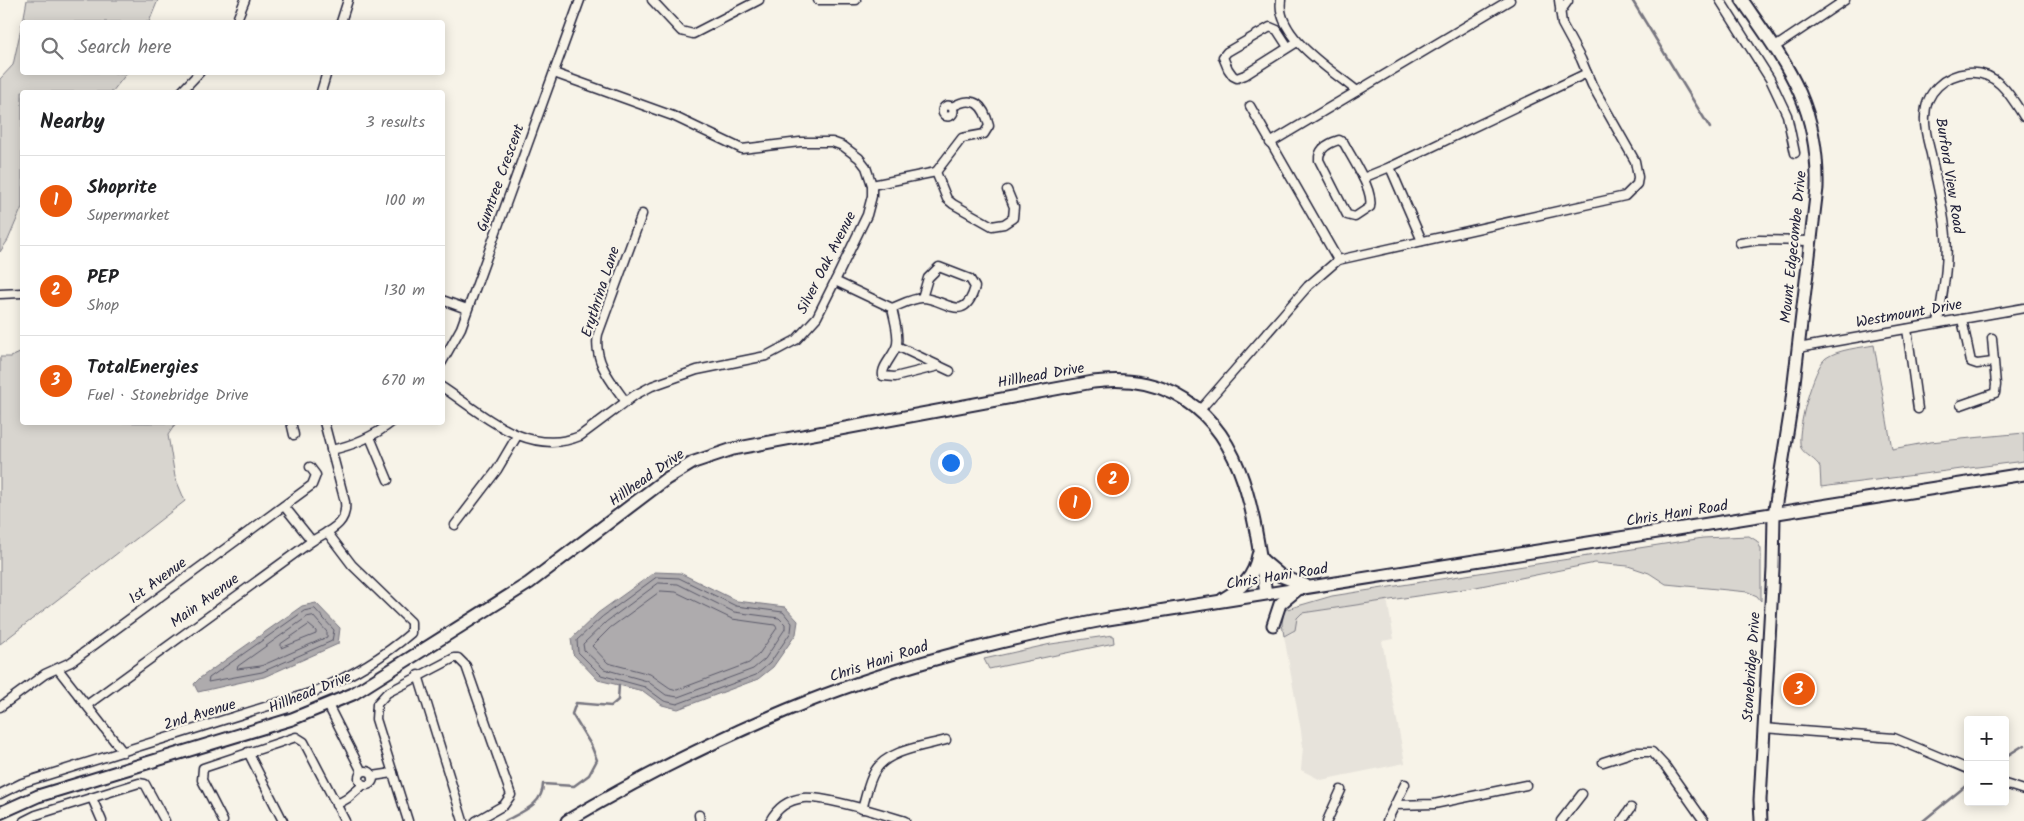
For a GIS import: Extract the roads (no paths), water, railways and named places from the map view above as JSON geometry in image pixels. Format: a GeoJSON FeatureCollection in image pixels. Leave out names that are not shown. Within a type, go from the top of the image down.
{"type":"FeatureCollection","features":[{"type":"Feature","properties":{"kind":"street"},"geometry":{"type":"LineString","coordinates":[[237,20],[245,0]]}},
{"type":"Feature","properties":{"kind":"street"},"geometry":{"type":"LineString","coordinates":[[342,20],[348,0]]}},
{"type":"Feature","properties":{"kind":"street","name":"Gumtree Crescent"},"geometry":{"type":"LineString","coordinates":[[445,358],[453,346],[468,309],[580,0]]}},
{"type":"Feature","properties":{"kind":"street"},"geometry":{"type":"LineString","coordinates":[[652,0],[681,31],[693,34],[759,0]]}},
{"type":"Feature","properties":{"kind":"street"},"geometry":{"type":"LineString","coordinates":[[818,0],[856,0]]}},
{"type":"Feature","properties":{"kind":"street"},"geometry":{"type":"LineString","coordinates":[[1281,0],[1283,16],[1297,42],[1357,91]]}},
{"type":"Feature","properties":{"kind":"street"},"geometry":{"type":"LineString","coordinates":[[1270,143],[1510,0]]}},
{"type":"Feature","properties":{"kind":"street"},"geometry":{"type":"LineString","coordinates":[[1200,410],[1308,286],[1338,260],[1615,199],[1631,191],[1637,184],[1638,177],[1635,161],[1562,24],[1559,14],[1565,0]]}},
{"type":"Feature","properties":{"kind":"street"},"geometry":{"type":"LineString","coordinates":[[1720,0],[1770,79],[1787,115],[1795,152]]}},
{"type":"Feature","properties":{"kind":"street","name":"Mount Edgecombe Drive"},"geometry":{"type":"LineString","coordinates":[[1742,0],[1775,47],[1804,101],[1816,142],[1817,188],[1798,348],[1774,515]]}},
{"type":"Feature","properties":{"kind":"street"},"geometry":{"type":"LineString","coordinates":[[1775,47],[1845,0]]}},
{"type":"Feature","properties":{"kind":"street"},"geometry":{"type":"LineString","coordinates":[[1288,47],[1277,30],[1270,27],[1227,52],[1223,57],[1233,76],[1241,77],[1297,42]]}},
{"type":"Feature","properties":{"kind":"street","name":"Burford View Road"},"geometry":{"type":"LineString","coordinates":[[1938,323],[1946,238],[1924,116],[1928,101],[1935,89],[1946,79],[1958,74],[1971,72],[1985,74],[1998,80],[2009,93],[2024,117]]}},
{"type":"Feature","properties":{"kind":"street"},"geometry":{"type":"LineString","coordinates":[[554,73],[673,116],[742,149],[800,142],[832,142],[843,146],[862,162],[872,185],[936,172],[962,138],[984,134],[989,126],[986,114],[978,103],[966,102],[952,107]]}},
{"type":"Feature","properties":{"kind":"street"},"geometry":{"type":"LineString","coordinates":[[1363,178],[1587,74]]}},
{"type":"Feature","properties":{"kind":"street"},"geometry":{"type":"LineString","coordinates":[[182,90],[197,75]]}},
{"type":"Feature","properties":{"kind":"street"},"geometry":{"type":"LineString","coordinates":[[322,90],[325,75]]}},
{"type":"Feature","properties":{"kind":"street"},"geometry":{"type":"LineString","coordinates":[[1250,106],[1338,260]]}},
{"type":"Feature","properties":{"kind":"street"},"geometry":{"type":"LineString","coordinates":[[1334,141],[1342,141],[1363,178],[1370,197],[1370,208],[1362,214],[1351,217],[1347,215],[1321,166],[1320,151],[1334,141]]}},
{"type":"Feature","properties":{"kind":"street"},"geometry":{"type":"LineString","coordinates":[[1390,167],[1422,241]]}},
{"type":"Feature","properties":{"kind":"street"},"geometry":{"type":"LineString","coordinates":[[936,172],[950,202],[992,226],[1004,224],[1013,218],[1014,207],[1007,190]]}},
{"type":"Feature","properties":{"kind":"street","name":"Silver Oak Avenue"},"geometry":{"type":"LineString","coordinates":[[445,389],[517,436],[548,444],[580,436],[635,395],[674,376],[750,360],[782,349],[796,340],[808,328],[835,281],[867,215],[872,196],[872,185]]}},
{"type":"Feature","properties":{"kind":"street","name":"Erythrina Lane"},"geometry":{"type":"LineString","coordinates":[[626,402],[603,367],[596,344],[642,214]]}},
{"type":"Feature","properties":{"kind":"street"},"geometry":{"type":"LineString","coordinates":[[1740,243],[1759,240],[1811,241]]}},
{"type":"Feature","properties":{"kind":"street"},"geometry":{"type":"LineString","coordinates":[[835,281],[892,308],[922,298],[949,307],[963,307],[968,304],[975,287],[970,279],[943,266],[939,267],[928,278],[922,298]]}},
{"type":"Feature","properties":{"kind":"street"},"geometry":{"type":"LineString","coordinates":[[0,294],[20,293]]}},
{"type":"Feature","properties":{"kind":"street"},"geometry":{"type":"LineString","coordinates":[[445,301],[468,309]]}},
{"type":"Feature","properties":{"kind":"street"},"geometry":{"type":"LineString","coordinates":[[892,308],[897,346],[882,374],[886,378],[939,366]]}},
{"type":"Feature","properties":{"kind":"street","name":"Westmount Drive"},"geometry":{"type":"LineString","coordinates":[[1798,348],[2024,308]]}},
{"type":"Feature","properties":{"kind":"street"},"geometry":{"type":"LineString","coordinates":[[1962,319],[1972,362],[1977,364],[1993,362]]}},
{"type":"Feature","properties":{"kind":"street"},"geometry":{"type":"LineString","coordinates":[[1907,329],[1918,408]]}},
{"type":"Feature","properties":{"kind":"street"},"geometry":{"type":"LineString","coordinates":[[1961,405],[1995,393],[1992,338]]}},
{"type":"Feature","properties":{"kind":"street"},"geometry":{"type":"LineString","coordinates":[[897,346],[950,371]]}},
{"type":"Feature","properties":{"kind":"street","name":"Hillhead Drive"},"geometry":{"type":"LineString","coordinates":[[0,813],[38,796],[292,719],[328,705],[386,674],[529,583],[666,479],[694,462],[718,453],[1104,381],[1130,380],[1168,390],[1200,410],[1220,430],[1238,463],[1260,554],[1266,593]]}},
{"type":"Feature","properties":{"kind":"street"},"geometry":{"type":"LineString","coordinates":[[292,425],[294,435]]}},
{"type":"Feature","properties":{"kind":"street"},"geometry":{"type":"LineString","coordinates":[[325,425],[331,450],[352,445],[370,437],[388,425]]}},
{"type":"Feature","properties":{"kind":"street"},"geometry":{"type":"LineString","coordinates":[[455,525],[498,470],[517,436]]}},
{"type":"Feature","properties":{"kind":"street"},"geometry":{"type":"LineString","coordinates":[[370,437],[388,480]]}},
{"type":"Feature","properties":{"kind":"street","name":"Main Avenue"},"geometry":{"type":"LineString","coordinates":[[87,705],[312,541],[342,523],[346,509],[345,502],[331,450]]}},
{"type":"Feature","properties":{"kind":"street","name":"1st Avenue"},"geometry":{"type":"LineString","coordinates":[[0,707],[39,678],[71,662],[284,506],[314,481],[316,475],[310,467]]}},
{"type":"Feature","properties":{"kind":"street","name":"Chris Hani Road"},"geometry":{"type":"LineString","coordinates":[[567,821],[711,744],[788,710],[860,683],[970,649],[1108,618],[1774,515],[2024,474]]}},
{"type":"Feature","properties":{"kind":"street"},"geometry":{"type":"LineString","coordinates":[[284,506],[312,541]]}},
{"type":"Feature","properties":{"kind":"street","name":"Stonebridge Drive"},"geometry":{"type":"LineString","coordinates":[[1761,821],[1763,728],[1773,569],[1774,515]]}},
{"type":"Feature","properties":{"kind":"street","name":"2nd Avenue"},"geometry":{"type":"LineString","coordinates":[[0,794],[22,783],[316,691],[360,670],[384,655],[411,633],[412,627],[408,617],[352,565],[327,532]]}},
{"type":"Feature","properties":{"kind":"street"},"geometry":{"type":"LineString","coordinates":[[1218,602],[1247,582],[1260,554],[1281,576],[1306,587]]}},
{"type":"Feature","properties":{"kind":"street"},"geometry":{"type":"LineString","coordinates":[[1273,625],[1277,611],[1283,601],[1306,587]]}},
{"type":"Feature","properties":{"kind":"street"},"geometry":{"type":"LineString","coordinates":[[408,821],[375,710],[380,700],[387,693],[418,675],[454,658],[458,658],[466,666],[511,795],[504,805],[476,821]]}},
{"type":"Feature","properties":{"kind":"street"},"geometry":{"type":"LineString","coordinates":[[58,669],[123,752]]}},
{"type":"Feature","properties":{"kind":"street"},"geometry":{"type":"LineString","coordinates":[[418,675],[463,821]]}},
{"type":"Feature","properties":{"kind":"street"},"geometry":{"type":"LineString","coordinates":[[328,705],[362,772]]}},
{"type":"Feature","properties":{"kind":"street"},"geometry":{"type":"LineString","coordinates":[[1763,728],[1894,738],[1964,767]]}},
{"type":"Feature","properties":{"kind":"street"},"geometry":{"type":"LineString","coordinates":[[223,821],[202,780],[203,768],[290,738],[299,738],[309,751],[345,821]]}},
{"type":"Feature","properties":{"kind":"street"},"geometry":{"type":"LineString","coordinates":[[862,809],[869,784],[881,763],[901,753],[946,740]]}},
{"type":"Feature","properties":{"kind":"street"},"geometry":{"type":"LineString","coordinates":[[248,752],[283,821]]}},
{"type":"Feature","properties":{"kind":"street"},"geometry":{"type":"LineString","coordinates":[[1603,762],[1634,752],[1652,752],[1666,767],[1704,821]]}},
{"type":"Feature","properties":{"kind":"street"},"geometry":{"type":"LineString","coordinates":[[362,772],[369,772],[373,776]]}},
{"type":"Feature","properties":{"kind":"street"},"geometry":{"type":"LineString","coordinates":[[362,772],[359,777],[363,785]]}},
{"type":"Feature","properties":{"kind":"street"},"geometry":{"type":"LineString","coordinates":[[373,776],[393,773]]}},
{"type":"Feature","properties":{"kind":"street"},"geometry":{"type":"LineString","coordinates":[[336,805],[348,798],[363,785],[369,785],[373,776]]}},
{"type":"Feature","properties":{"kind":"street"},"geometry":{"type":"LineString","coordinates":[[24,821],[143,783],[165,821]]}},
{"type":"Feature","properties":{"kind":"street"},"geometry":{"type":"LineString","coordinates":[[1387,821],[1405,784]]}},
{"type":"Feature","properties":{"kind":"street"},"geometry":{"type":"LineString","coordinates":[[1395,805],[1434,804],[1526,785]]}},
{"type":"Feature","properties":{"kind":"street"},"geometry":{"type":"LineString","coordinates":[[2009,785],[2024,790]]}},
{"type":"Feature","properties":{"kind":"street"},"geometry":{"type":"LineString","coordinates":[[1327,821],[1341,790]]}},
{"type":"Feature","properties":{"kind":"street"},"geometry":{"type":"LineString","coordinates":[[1561,821],[1582,794]]}},
{"type":"Feature","properties":{"kind":"street"},"geometry":{"type":"LineString","coordinates":[[92,798],[102,821]]}},
{"type":"Feature","properties":{"kind":"street"},"geometry":{"type":"LineString","coordinates":[[770,821],[780,807],[790,801],[803,798],[862,809],[905,821]]}},
{"type":"Feature","properties":{"kind":"street"},"geometry":{"type":"LineString","coordinates":[[1622,821],[1631,808]]}},
{"type":"Feature","properties":{"kind":"water"},"geometry":{"type":"Polygon","coordinates":[[[655,572],[680,573],[737,601],[785,607],[798,621],[796,634],[773,667],[758,679],[678,709],[662,705],[643,691],[598,680],[573,654],[571,639],[598,613],[655,572]]]}},
{"type":"Feature","properties":{"kind":"water"},"geometry":{"type":"Polygon","coordinates":[[[316,603],[340,628],[338,644],[264,677],[198,692],[194,684],[200,678],[302,606],[316,603]]]}},
{"type":"Feature","properties":{"kind":"waterway"},"geometry":{"type":"LineString","coordinates":[[1632,0],[1710,128]]}},
{"type":"Feature","properties":{"kind":"waterway"},"geometry":{"type":"LineString","coordinates":[[505,821],[535,803],[542,791],[543,784],[574,786],[589,775],[597,760],[591,745],[572,714],[576,703],[611,706],[618,700],[619,685]]}},
{"type":"Feature","properties":{"kind":"waterway"},"geometry":{"type":"LineString","coordinates":[[2009,754],[2024,745]]}},
{"type":"Feature","properties":{"kind":"waterway"},"geometry":{"type":"LineString","coordinates":[[1923,821],[1964,787]]}},
{"type":"Feature","properties":{"kind":"place","name":"PEP"},"geometry":{"type":"Point","coordinates":[1113,479]}},
{"type":"Feature","properties":{"kind":"place","name":"Shoprite"},"geometry":{"type":"Point","coordinates":[1075,503]}},
{"type":"Feature","properties":{"kind":"place","name":"TotalEnergies"},"geometry":{"type":"Point","coordinates":[1799,689]}}]}
